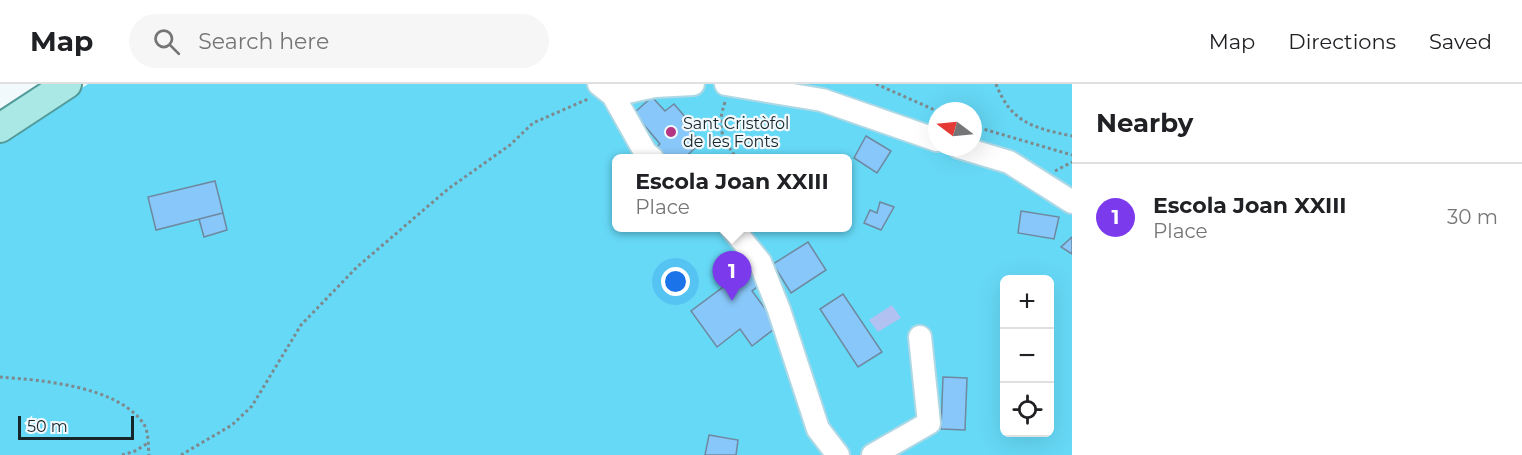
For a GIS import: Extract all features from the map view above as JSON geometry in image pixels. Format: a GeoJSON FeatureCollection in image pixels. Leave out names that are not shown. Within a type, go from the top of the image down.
{"type":"FeatureCollection","features":[{"type":"Feature","properties":{"kind":"main road"},"geometry":{"type":"LineString","coordinates":[[0,128],[67,84]]}},
{"type":"Feature","properties":{"kind":"street"},"geometry":{"type":"LineString","coordinates":[[647,154],[606,89],[693,84]]}},
{"type":"Feature","properties":{"kind":"street"},"geometry":{"type":"LineString","coordinates":[[734,85],[822,100],[928,137]]}},
{"type":"Feature","properties":{"kind":"street"},"geometry":{"type":"LineString","coordinates":[[982,154],[1009,162],[1072,202]]}},
{"type":"Feature","properties":{"kind":"street"},"geometry":{"type":"LineString","coordinates":[[735,232],[760,262],[779,310],[819,429],[838,455]]}},
{"type":"Feature","properties":{"kind":"street"},"geometry":{"type":"LineString","coordinates":[[873,455],[929,423],[920,337]]}},
{"type":"Feature","properties":{"kind":"path"},"geometry":{"type":"LineString","coordinates":[[876,84],[928,107]]}},
{"type":"Feature","properties":{"kind":"path"},"geometry":{"type":"LineString","coordinates":[[996,84],[1002,99],[1017,117],[1033,126],[1072,136]]}},
{"type":"Feature","properties":{"kind":"path"},"geometry":{"type":"LineString","coordinates":[[733,154],[725,141],[719,122],[726,97],[734,85]]}},
{"type":"Feature","properties":{"kind":"path"},"geometry":{"type":"LineString","coordinates":[[181,455],[232,425],[252,406],[301,325],[357,267],[448,189],[510,145],[533,123],[594,97],[606,89]]}},
{"type":"Feature","properties":{"kind":"path"},"geometry":{"type":"LineString","coordinates":[[982,129],[1072,156]]}},
{"type":"Feature","properties":{"kind":"path"},"geometry":{"type":"LineString","coordinates":[[0,377],[58,383],[98,394],[127,408],[145,425],[149,455]]}},
{"type":"Feature","properties":{"kind":"path"},"geometry":{"type":"LineString","coordinates":[[122,455],[135,451],[148,443]]}},
{"type":"Feature","properties":{"kind":"shaded area"},"geometry":{"type":"Polygon","coordinates":[[[88,84],[1072,84],[1072,455],[0,455],[0,141],[88,84]]]}},
{"type":"Feature","properties":{"kind":"shaded area"},"geometry":{"type":"Polygon","coordinates":[[[892,305],[901,318],[878,332],[869,320],[892,305]]]}},
{"type":"Feature","properties":{"kind":"building","name":"Sant Cristòfol de les Fonts"},"geometry":{"type":"Polygon","coordinates":[[[652,97],[665,111],[674,104],[686,118],[682,121],[701,143],[689,154],[657,154],[653,150],[660,144],[634,113],[652,97]]]}},
{"type":"Feature","properties":{"kind":"building"},"geometry":{"type":"Polygon","coordinates":[[[866,136],[891,151],[877,173],[854,158],[866,136]]]}},
{"type":"Feature","properties":{"kind":"building"},"geometry":{"type":"Polygon","coordinates":[[[215,181],[223,213],[156,230],[148,197],[215,181]]]}},
{"type":"Feature","properties":{"kind":"building"},"geometry":{"type":"Polygon","coordinates":[[[880,202],[894,207],[881,230],[864,223],[870,210],[877,213],[880,202]]]}},
{"type":"Feature","properties":{"kind":"building"},"geometry":{"type":"Polygon","coordinates":[[[1021,211],[1059,217],[1054,239],[1018,233],[1021,211]]]}},
{"type":"Feature","properties":{"kind":"building"},"geometry":{"type":"Polygon","coordinates":[[[223,213],[227,230],[204,237],[199,219],[223,213]]]}},
{"type":"Feature","properties":{"kind":"building"},"geometry":{"type":"Polygon","coordinates":[[[1072,237],[1072,254],[1061,247],[1072,237]]]}},
{"type":"Feature","properties":{"kind":"building"},"geometry":{"type":"Polygon","coordinates":[[[808,242],[826,270],[791,293],[773,264],[808,242]]]}},
{"type":"Feature","properties":{"kind":"building"},"geometry":{"type":"Polygon","coordinates":[[[750,267],[762,283],[752,291],[778,326],[752,346],[740,329],[717,347],[691,311],[750,267]]]}},
{"type":"Feature","properties":{"kind":"building"},"geometry":{"type":"Polygon","coordinates":[[[843,294],[882,352],[858,367],[820,309],[843,294]]]}},
{"type":"Feature","properties":{"kind":"building"},"geometry":{"type":"Polygon","coordinates":[[[943,377],[967,378],[965,430],[941,429],[943,377]]]}},
{"type":"Feature","properties":{"kind":"building"},"geometry":{"type":"Polygon","coordinates":[[[709,435],[738,440],[736,455],[705,455],[709,435]]]}},
{"type":"Feature","properties":{"kind":"place","name":"Sant Cristòfol de les Fonts"},"geometry":{"type":"Point","coordinates":[671,132]}},
{"type":"Feature","properties":{"kind":"place","name":"Escola Joan XXIII"},"geometry":{"type":"Point","coordinates":[732,301]}}]}
